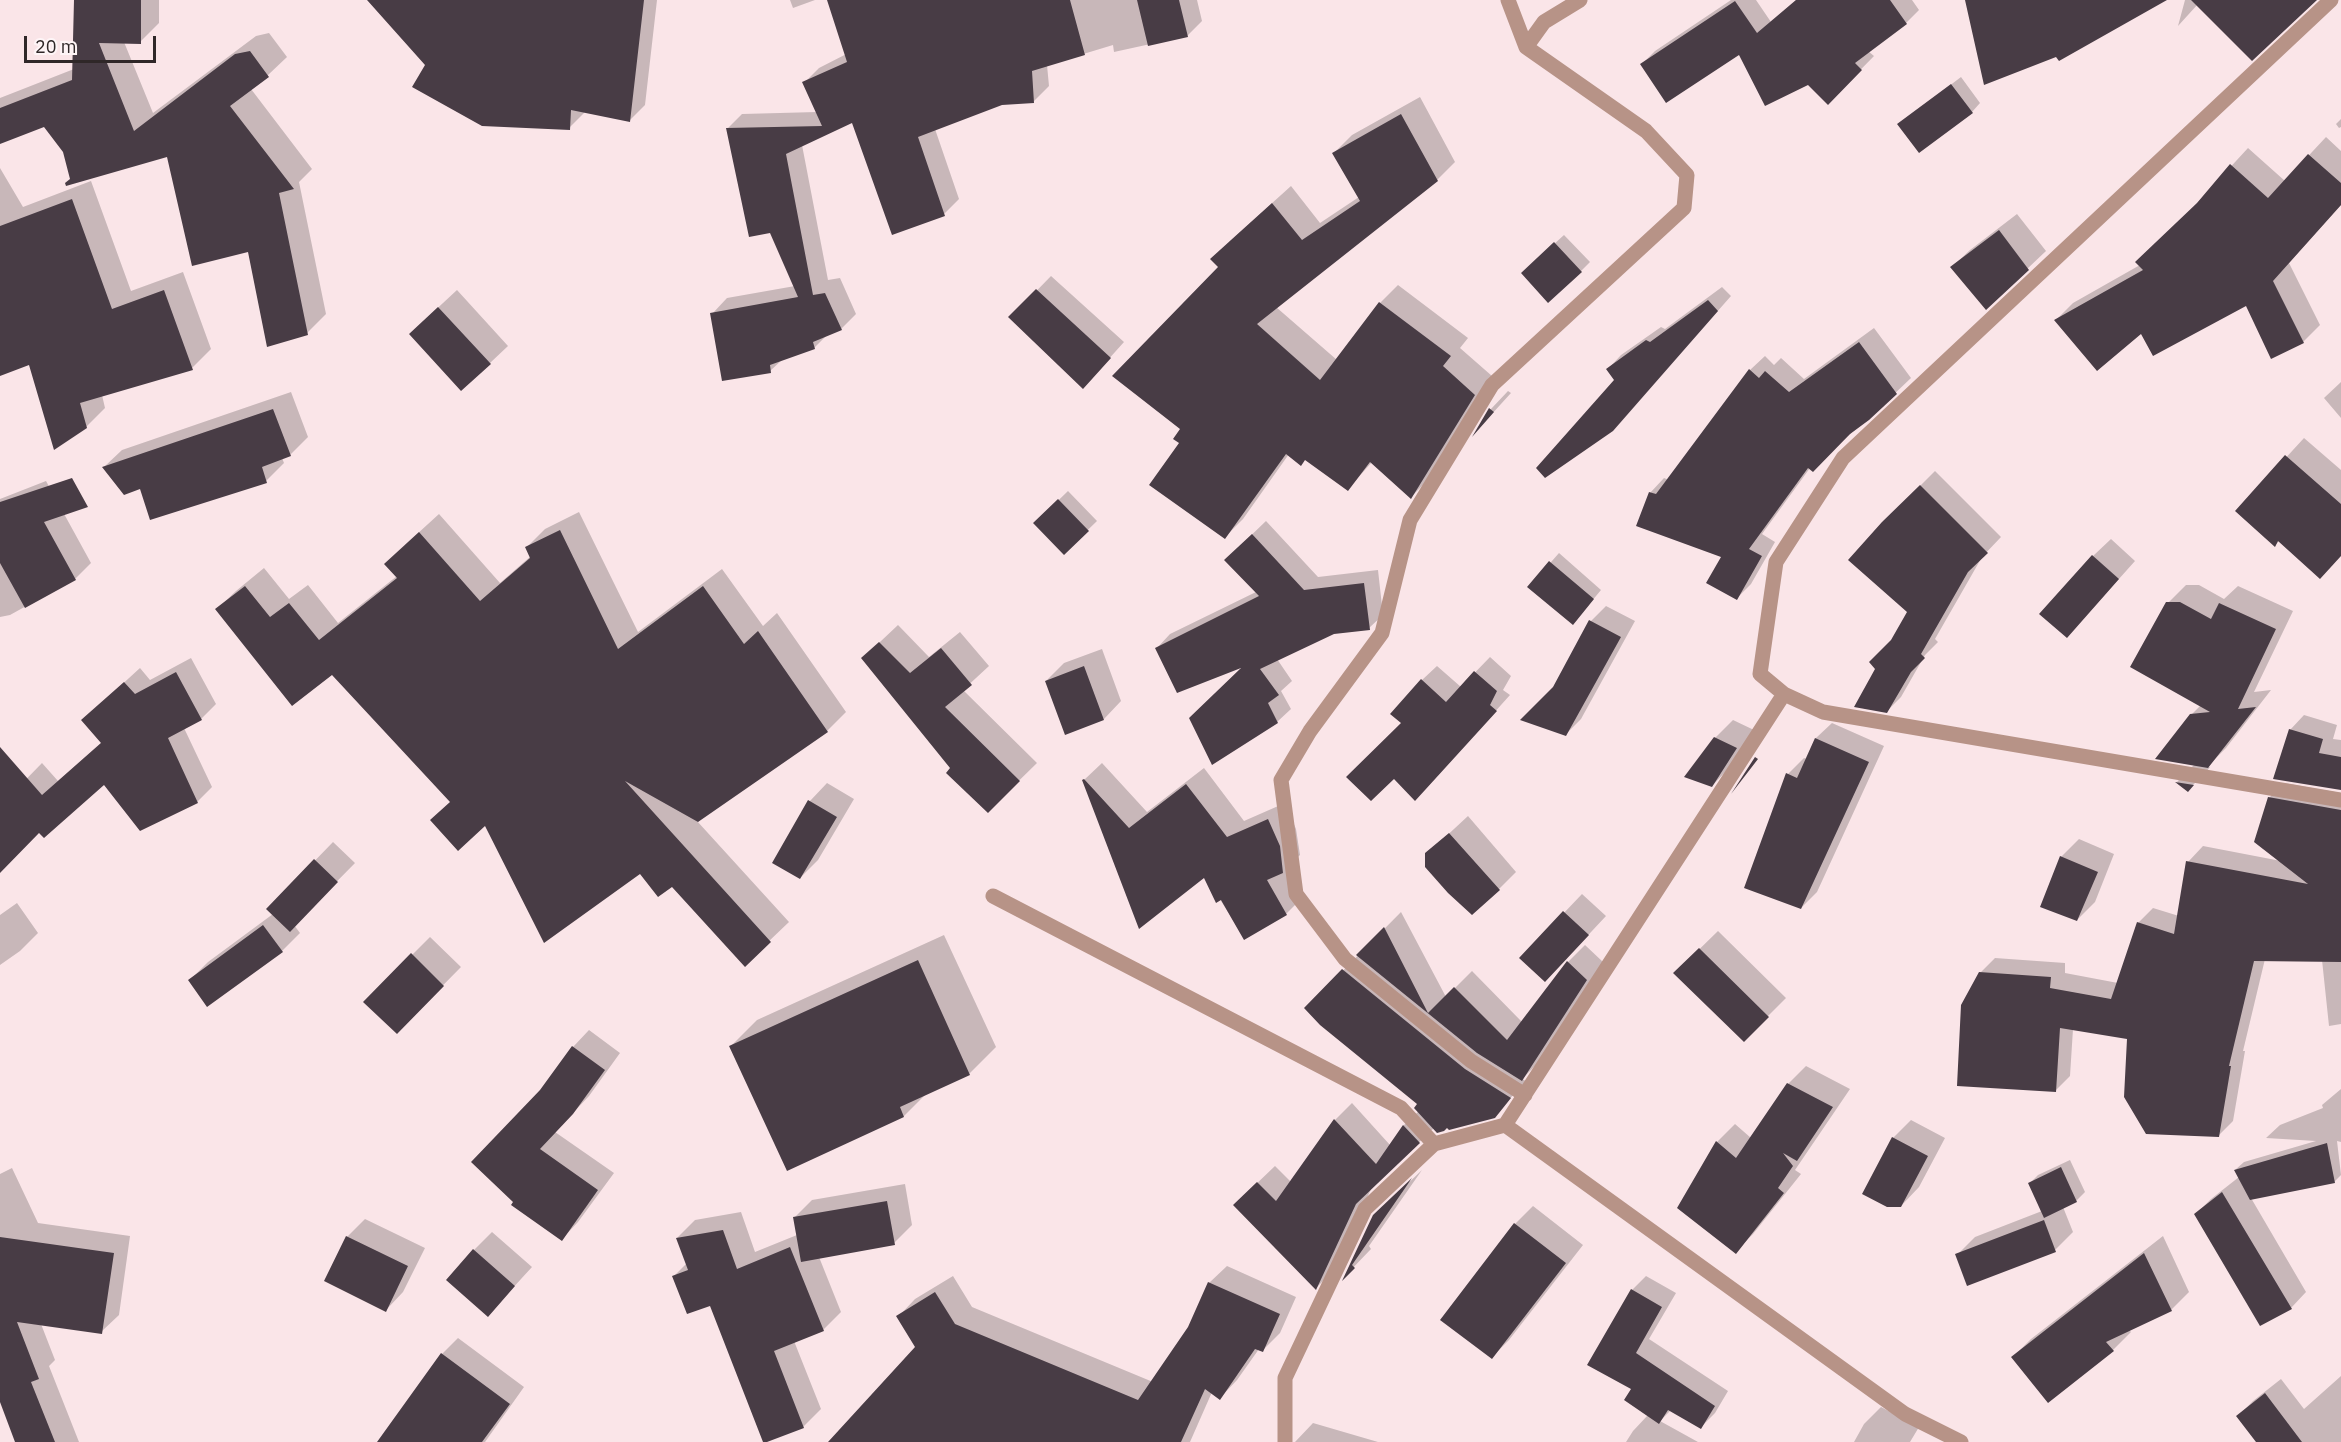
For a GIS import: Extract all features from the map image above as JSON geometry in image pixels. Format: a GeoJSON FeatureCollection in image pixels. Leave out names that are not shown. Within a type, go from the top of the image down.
{"type":"FeatureCollection","features":[{"type":"Feature","properties":{"kind":"street"},"geometry":{"type":"LineString","coordinates":[[1508,0],[1526,47],[1646,131],[1687,175],[1684,208],[1492,385],[1410,520],[1382,633],[1310,731],[1281,780],[1296,894],[1338,950],[1345,959],[1471,1061],[1525,1095]]}},
{"type":"Feature","properties":{"kind":"street"},"geometry":{"type":"LineString","coordinates":[[1526,47],[1544,22],[1580,0]]}},
{"type":"Feature","properties":{"kind":"street"},"geometry":{"type":"LineString","coordinates":[[2331,0],[1843,458],[1776,562],[1760,674],[1784,694],[1823,712],[2341,800]]}},
{"type":"Feature","properties":{"kind":"street"},"geometry":{"type":"LineString","coordinates":[[1285,1442],[1285,1378],[1365,1209],[1434,1144],[1505,1125],[1784,694]]}},
{"type":"Feature","properties":{"kind":"street"},"geometry":{"type":"LineString","coordinates":[[993,896],[1401,1108],[1434,1144]]}},
{"type":"Feature","properties":{"kind":"street"},"geometry":{"type":"LineString","coordinates":[[1505,1125],[1905,1414],[1961,1442]]}},
{"type":"Feature","properties":{"kind":"building"},"geometry":{"type":"Polygon","coordinates":[[[74,0],[141,0],[141,44],[99,43],[134,131],[235,54],[250,51],[269,77],[230,106],[294,189],[279,193],[308,335],[267,347],[248,252],[192,266],[167,157],[66,186],[65,183],[70,179],[63,152],[44,127],[0,144],[0,108],[72,80],[74,0]]]}},
{"type":"Feature","properties":{"kind":"building"},"geometry":{"type":"Polygon","coordinates":[[[367,0],[644,0],[630,122],[571,110],[570,130],[482,126],[412,87],[425,65],[367,0]]]}},
{"type":"Feature","properties":{"kind":"building"},"geometry":{"type":"Polygon","coordinates":[[[827,0],[1070,0],[1085,55],[1032,71],[1034,103],[1002,105],[918,137],[945,216],[892,235],[852,123],[786,154],[813,295],[825,293],[842,330],[813,342],[815,349],[770,365],[771,373],[722,381],[710,313],[798,297],[770,233],[749,237],[726,128],[822,126],[802,82],[847,62],[827,0]]]}},
{"type":"Feature","properties":{"kind":"building"},"geometry":{"type":"Polygon","coordinates":[[[1137,0],[1179,0],[1188,37],[1148,46],[1137,0]]]}},
{"type":"Feature","properties":{"kind":"building"},"geometry":{"type":"Polygon","coordinates":[[[1796,0],[1890,0],[1907,24],[1855,63],[1862,70],[1828,105],[1808,85],[1765,106],[1739,55],[1666,103],[1640,64],[1735,1],[1757,33],[1796,0]]]}},
{"type":"Feature","properties":{"kind":"building"},"geometry":{"type":"Polygon","coordinates":[[[1965,0],[2167,0],[2059,61],[2056,57],[1984,85],[1965,0]]]}},
{"type":"Feature","properties":{"kind":"building"},"geometry":{"type":"Polygon","coordinates":[[[2191,0],[2317,0],[2252,61],[2191,0]]]}},
{"type":"Feature","properties":{"kind":"building"},"geometry":{"type":"Polygon","coordinates":[[[1951,84],[1973,113],[1919,153],[1897,124],[1951,84]]]}},
{"type":"Feature","properties":{"kind":"building"},"geometry":{"type":"Polygon","coordinates":[[[1401,114],[1438,181],[1257,324],[1320,380],[1379,302],[1451,356],[1443,366],[1475,395],[1411,499],[1370,462],[1348,491],[1305,460],[1301,466],[1286,454],[1225,539],[1149,485],[1179,443],[1173,439],[1180,429],[1112,376],[1218,267],[1210,259],[1272,203],[1302,240],[1360,201],[1332,153],[1401,114]]]}},
{"type":"Feature","properties":{"kind":"building"},"geometry":{"type":"Polygon","coordinates":[[[2308,154],[2341,183],[2341,205],[2273,281],[2304,343],[2271,359],[2246,306],[2153,356],[2141,334],[2097,371],[2054,320],[2143,270],[2135,262],[2197,203],[2230,164],[2268,198],[2308,154]]]}},
{"type":"Feature","properties":{"kind":"building"},"geometry":{"type":"Polygon","coordinates":[[[72,199],[112,309],[164,290],[193,370],[80,403],[87,428],[54,450],[29,365],[0,376],[0,226],[72,199]]]}},
{"type":"Feature","properties":{"kind":"building"},"geometry":{"type":"Polygon","coordinates":[[[1999,230],[2029,270],[1986,310],[1950,267],[1999,230]]]}},
{"type":"Feature","properties":{"kind":"building"},"geometry":{"type":"Polygon","coordinates":[[[1554,242],[1582,272],[1548,303],[1521,273],[1554,242]]]}},
{"type":"Feature","properties":{"kind":"building"},"geometry":{"type":"Polygon","coordinates":[[[1036,289],[1111,358],[1083,389],[1008,317],[1036,289]]]}},
{"type":"Feature","properties":{"kind":"building"},"geometry":{"type":"Polygon","coordinates":[[[1708,300],[1718,311],[1613,431],[1545,478],[1536,468],[1614,380],[1606,369],[1646,340],[1650,342],[1708,300]]]}},
{"type":"Feature","properties":{"kind":"building"},"geometry":{"type":"Polygon","coordinates":[[[438,307],[491,364],[461,391],[409,334],[438,307]]]}},
{"type":"Feature","properties":{"kind":"building"},"geometry":{"type":"Polygon","coordinates":[[[1859,342],[1897,394],[1850,434],[1813,472],[1808,468],[1749,549],[1762,556],[1737,600],[1706,583],[1721,557],[1636,526],[1649,492],[1656,494],[1749,369],[1759,378],[1765,371],[1789,392],[1859,342]]]}},
{"type":"Feature","properties":{"kind":"building"},"geometry":{"type":"Polygon","coordinates":[[[1489,408],[1494,412],[1472,437],[1489,408]]]}},
{"type":"Feature","properties":{"kind":"building"},"geometry":{"type":"Polygon","coordinates":[[[273,409],[291,456],[262,467],[267,483],[150,520],[140,489],[124,495],[102,467],[273,409]]]}},
{"type":"Feature","properties":{"kind":"building"},"geometry":{"type":"Polygon","coordinates":[[[2285,455],[2341,504],[2341,556],[2320,579],[2278,541],[2275,547],[2235,511],[2285,455]]]}},
{"type":"Feature","properties":{"kind":"building"},"geometry":{"type":"Polygon","coordinates":[[[72,478],[88,507],[44,522],[76,580],[25,608],[0,563],[0,502],[72,478]]]}},
{"type":"Feature","properties":{"kind":"building"},"geometry":{"type":"Polygon","coordinates":[[[1920,485],[1988,553],[1968,572],[1921,654],[1925,658],[1911,672],[1887,713],[1854,707],[1875,669],[1869,662],[1891,640],[1907,612],[1848,560],[1920,485]]]}},
{"type":"Feature","properties":{"kind":"building"},"geometry":{"type":"Polygon","coordinates":[[[1058,499],[1089,531],[1064,555],[1033,523],[1058,499]]]}},
{"type":"Feature","properties":{"kind":"building"},"geometry":{"type":"Polygon","coordinates":[[[560,530],[618,649],[703,586],[744,644],[758,631],[828,732],[698,822],[625,781],[771,942],[745,967],[672,887],[658,897],[640,874],[544,943],[485,826],[458,851],[430,820],[450,802],[332,675],[292,706],[215,609],[245,586],[270,617],[289,603],[319,640],[397,578],[384,564],[419,532],[480,601],[530,558],[525,547],[560,530]]]}},
{"type":"Feature","properties":{"kind":"building"},"geometry":{"type":"Polygon","coordinates":[[[1252,534],[1304,590],[1364,583],[1370,630],[1334,634],[1260,669],[1279,695],[1268,703],[1278,723],[1212,765],[1189,718],[1241,668],[1177,693],[1155,648],[1259,596],[1224,560],[1252,534]]]}},
{"type":"Feature","properties":{"kind":"building"},"geometry":{"type":"Polygon","coordinates":[[[2092,555],[2119,579],[2067,638],[2039,614],[2092,555]]]}},
{"type":"Feature","properties":{"kind":"building"},"geometry":{"type":"Polygon","coordinates":[[[1549,561],[1594,599],[1573,625],[1527,587],[1549,561]]]}},
{"type":"Feature","properties":{"kind":"building"},"geometry":{"type":"Polygon","coordinates":[[[2166,602],[2180,602],[2211,619],[2219,603],[2276,629],[2238,709],[2256,707],[2208,768],[2155,759],[2190,714],[2210,712],[2130,667],[2166,602]]]}},
{"type":"Feature","properties":{"kind":"building"},"geometry":{"type":"Polygon","coordinates":[[[1589,620],[1621,637],[1566,736],[1520,720],[1553,687],[1589,620]]]}},
{"type":"Feature","properties":{"kind":"building"},"geometry":{"type":"Polygon","coordinates":[[[879,642],[910,673],[941,648],[972,685],[945,707],[1020,781],[988,813],[946,773],[950,768],[861,658],[879,642]]]}},
{"type":"Feature","properties":{"kind":"building"},"geometry":{"type":"Polygon","coordinates":[[[1084,666],[1104,720],[1065,735],[1045,681],[1084,666]]]}},
{"type":"Feature","properties":{"kind":"building"},"geometry":{"type":"Polygon","coordinates":[[[1474,671],[1497,691],[1490,705],[1497,711],[1415,801],[1394,779],[1371,801],[1346,777],[1401,723],[1390,714],[1421,679],[1446,702],[1474,671]]]}},
{"type":"Feature","properties":{"kind":"building"},"geometry":{"type":"Polygon","coordinates":[[[176,672],[202,720],[168,738],[198,803],[140,831],[104,785],[44,838],[39,833],[0,873],[0,747],[42,795],[101,743],[81,720],[124,682],[135,694],[176,672]]]}},
{"type":"Feature","properties":{"kind":"building"},"geometry":{"type":"Polygon","coordinates":[[[2289,729],[2323,739],[2319,753],[2341,757],[2341,790],[2273,779],[2289,729]]]}},
{"type":"Feature","properties":{"kind":"building"},"geometry":{"type":"Polygon","coordinates":[[[1714,737],[1737,748],[1712,787],[1684,777],[1714,737]]]}},
{"type":"Feature","properties":{"kind":"building"},"geometry":{"type":"Polygon","coordinates":[[[1815,738],[1869,762],[1801,909],[1744,888],[1786,773],[1797,778],[1815,738]]]}},
{"type":"Feature","properties":{"kind":"building"},"geometry":{"type":"Polygon","coordinates":[[[1755,757],[1758,759],[1731,794],[1755,757]]]}},
{"type":"Feature","properties":{"kind":"building"},"geometry":{"type":"Polygon","coordinates":[[[1084,779],[1129,828],[1186,784],[1227,837],[1268,819],[1280,846],[1283,873],[1267,880],[1287,915],[1244,940],[1221,900],[1216,903],[1204,878],[1139,929],[1082,780],[1084,779]]]}},
{"type":"Feature","properties":{"kind":"building"},"geometry":{"type":"Polygon","coordinates":[[[2175,782],[2194,785],[2188,792],[2175,782]]]}},
{"type":"Feature","properties":{"kind":"building"},"geometry":{"type":"Polygon","coordinates":[[[2268,797],[2341,810],[2341,962],[2254,961],[2229,1066],[2231,1066],[2219,1137],[2146,1134],[2124,1097],[2127,1039],[2060,1028],[2056,1092],[1957,1086],[1961,1005],[1979,972],[2051,977],[2050,988],[2111,999],[2137,922],[2174,934],[2186,861],[2308,884],[2254,842],[2268,797]]]}},
{"type":"Feature","properties":{"kind":"building"},"geometry":{"type":"Polygon","coordinates":[[[808,800],[837,817],[800,879],[772,863],[808,800]]]}},
{"type":"Feature","properties":{"kind":"building"},"geometry":{"type":"Polygon","coordinates":[[[1449,833],[1500,890],[1472,915],[1425,867],[1425,853],[1449,833]]]}},
{"type":"Feature","properties":{"kind":"building"},"geometry":{"type":"Polygon","coordinates":[[[2060,856],[2098,872],[2077,921],[2040,907],[2060,856]]]}},
{"type":"Feature","properties":{"kind":"building"},"geometry":{"type":"Polygon","coordinates":[[[314,859],[338,882],[290,932],[266,909],[314,859]]]}},
{"type":"Feature","properties":{"kind":"building"},"geometry":{"type":"Polygon","coordinates":[[[1563,911],[1589,935],[1545,982],[1519,958],[1563,911]]]}},
{"type":"Feature","properties":{"kind":"building"},"geometry":{"type":"Polygon","coordinates":[[[263,925],[283,952],[207,1007],[188,980],[263,925]]]}},
{"type":"Feature","properties":{"kind":"building"},"geometry":{"type":"Polygon","coordinates":[[[1384,927],[1428,1013],[1454,987],[1507,1040],[1567,961],[1587,980],[1522,1081],[1477,1053],[1356,955],[1384,927]]]}},
{"type":"Feature","properties":{"kind":"building"},"geometry":{"type":"Polygon","coordinates":[[[1699,948],[1769,1017],[1744,1042],[1673,973],[1699,948]]]}},
{"type":"Feature","properties":{"kind":"building"},"geometry":{"type":"Polygon","coordinates":[[[411,953],[444,986],[397,1034],[363,1002],[411,953]]]}},
{"type":"Feature","properties":{"kind":"building"},"geometry":{"type":"Polygon","coordinates":[[[918,960],[970,1075],[900,1107],[904,1117],[787,1171],[729,1046],[918,960]]]}},
{"type":"Feature","properties":{"kind":"building"},"geometry":{"type":"Polygon","coordinates":[[[1342,969],[1465,1069],[1511,1098],[1495,1118],[1449,1130],[1447,1128],[1437,1133],[1414,1108],[1417,1104],[1320,1025],[1304,1008],[1342,969]]]}},
{"type":"Feature","properties":{"kind":"building"},"geometry":{"type":"Polygon","coordinates":[[[572,1046],[605,1070],[573,1114],[540,1149],[598,1190],[562,1241],[511,1205],[513,1202],[471,1162],[540,1090],[572,1046]]]}},
{"type":"Feature","properties":{"kind":"building"},"geometry":{"type":"Polygon","coordinates":[[[1787,1083],[1833,1107],[1797,1161],[1783,1153],[1793,1166],[1778,1188],[1784,1193],[1736,1254],[1677,1208],[1716,1141],[1736,1158],[1787,1083]]]}},
{"type":"Feature","properties":{"kind":"building"},"geometry":{"type":"Polygon","coordinates":[[[1334,1119],[1376,1164],[1403,1125],[1420,1143],[1356,1204],[1316,1290],[1233,1205],[1257,1182],[1276,1201],[1334,1119]]]}},
{"type":"Feature","properties":{"kind":"building"},"geometry":{"type":"Polygon","coordinates":[[[1892,1137],[1928,1156],[1901,1207],[1887,1207],[1862,1194],[1892,1137]]]}},
{"type":"Feature","properties":{"kind":"building"},"geometry":{"type":"Polygon","coordinates":[[[2327,1143],[2335,1183],[2250,1200],[2234,1170],[2327,1143]]]}},
{"type":"Feature","properties":{"kind":"building"},"geometry":{"type":"Polygon","coordinates":[[[2061,1167],[2077,1202],[2044,1218],[2028,1183],[2061,1167]]]}},
{"type":"Feature","properties":{"kind":"building"},"geometry":{"type":"Polygon","coordinates":[[[1412,1178],[1352,1265],[1355,1268],[1342,1281],[1373,1215],[1412,1178]]]}},
{"type":"Feature","properties":{"kind":"building"},"geometry":{"type":"Polygon","coordinates":[[[2222,1192],[2292,1309],[2260,1326],[2194,1214],[2222,1192]]]}},
{"type":"Feature","properties":{"kind":"building"},"geometry":{"type":"Polygon","coordinates":[[[887,1201],[895,1245],[801,1262],[793,1217],[887,1201]]]}},
{"type":"Feature","properties":{"kind":"building"},"geometry":{"type":"Polygon","coordinates":[[[2044,1220],[2056,1252],[1967,1286],[1955,1254],[2044,1220]]]}},
{"type":"Feature","properties":{"kind":"building"},"geometry":{"type":"Polygon","coordinates":[[[1514,1223],[1566,1263],[1492,1359],[1440,1320],[1514,1223]]]}},
{"type":"Feature","properties":{"kind":"building"},"geometry":{"type":"Polygon","coordinates":[[[723,1230],[737,1269],[790,1247],[824,1331],[774,1351],[804,1428],[767,1442],[763,1442],[710,1306],[687,1314],[672,1276],[688,1270],[676,1238],[723,1230]]]}},
{"type":"Feature","properties":{"kind":"building"},"geometry":{"type":"Polygon","coordinates":[[[346,1236],[408,1266],[386,1312],[324,1281],[346,1236]]]}},
{"type":"Feature","properties":{"kind":"building"},"geometry":{"type":"Polygon","coordinates":[[[0,1237],[114,1253],[102,1334],[17,1322],[39,1379],[31,1382],[55,1442],[15,1442],[0,1402],[0,1237]]]}},
{"type":"Feature","properties":{"kind":"building"},"geometry":{"type":"Polygon","coordinates":[[[473,1249],[515,1286],[488,1317],[446,1280],[473,1249]]]}},
{"type":"Feature","properties":{"kind":"building"},"geometry":{"type":"Polygon","coordinates":[[[2144,1253],[2172,1311],[2106,1342],[2114,1351],[2048,1403],[2011,1357],[2144,1253]]]}},
{"type":"Feature","properties":{"kind":"building"},"geometry":{"type":"Polygon","coordinates":[[[1208,1282],[1280,1314],[1263,1352],[1255,1349],[1220,1400],[1205,1389],[1181,1442],[828,1442],[915,1347],[896,1316],[935,1292],[955,1324],[1138,1400],[1188,1327],[1208,1282]]]}},
{"type":"Feature","properties":{"kind":"building"},"geometry":{"type":"Polygon","coordinates":[[[1631,1289],[1662,1307],[1636,1353],[1715,1406],[1701,1429],[1668,1410],[1659,1424],[1624,1400],[1631,1389],[1587,1365],[1631,1289]]]}},
{"type":"Feature","properties":{"kind":"building"},"geometry":{"type":"Polygon","coordinates":[[[441,1353],[510,1404],[482,1442],[377,1442],[441,1353]]]}},
{"type":"Feature","properties":{"kind":"building"},"geometry":{"type":"Polygon","coordinates":[[[2265,1393],[2302,1442],[2256,1442],[2236,1416],[2265,1393]]]}}]}
